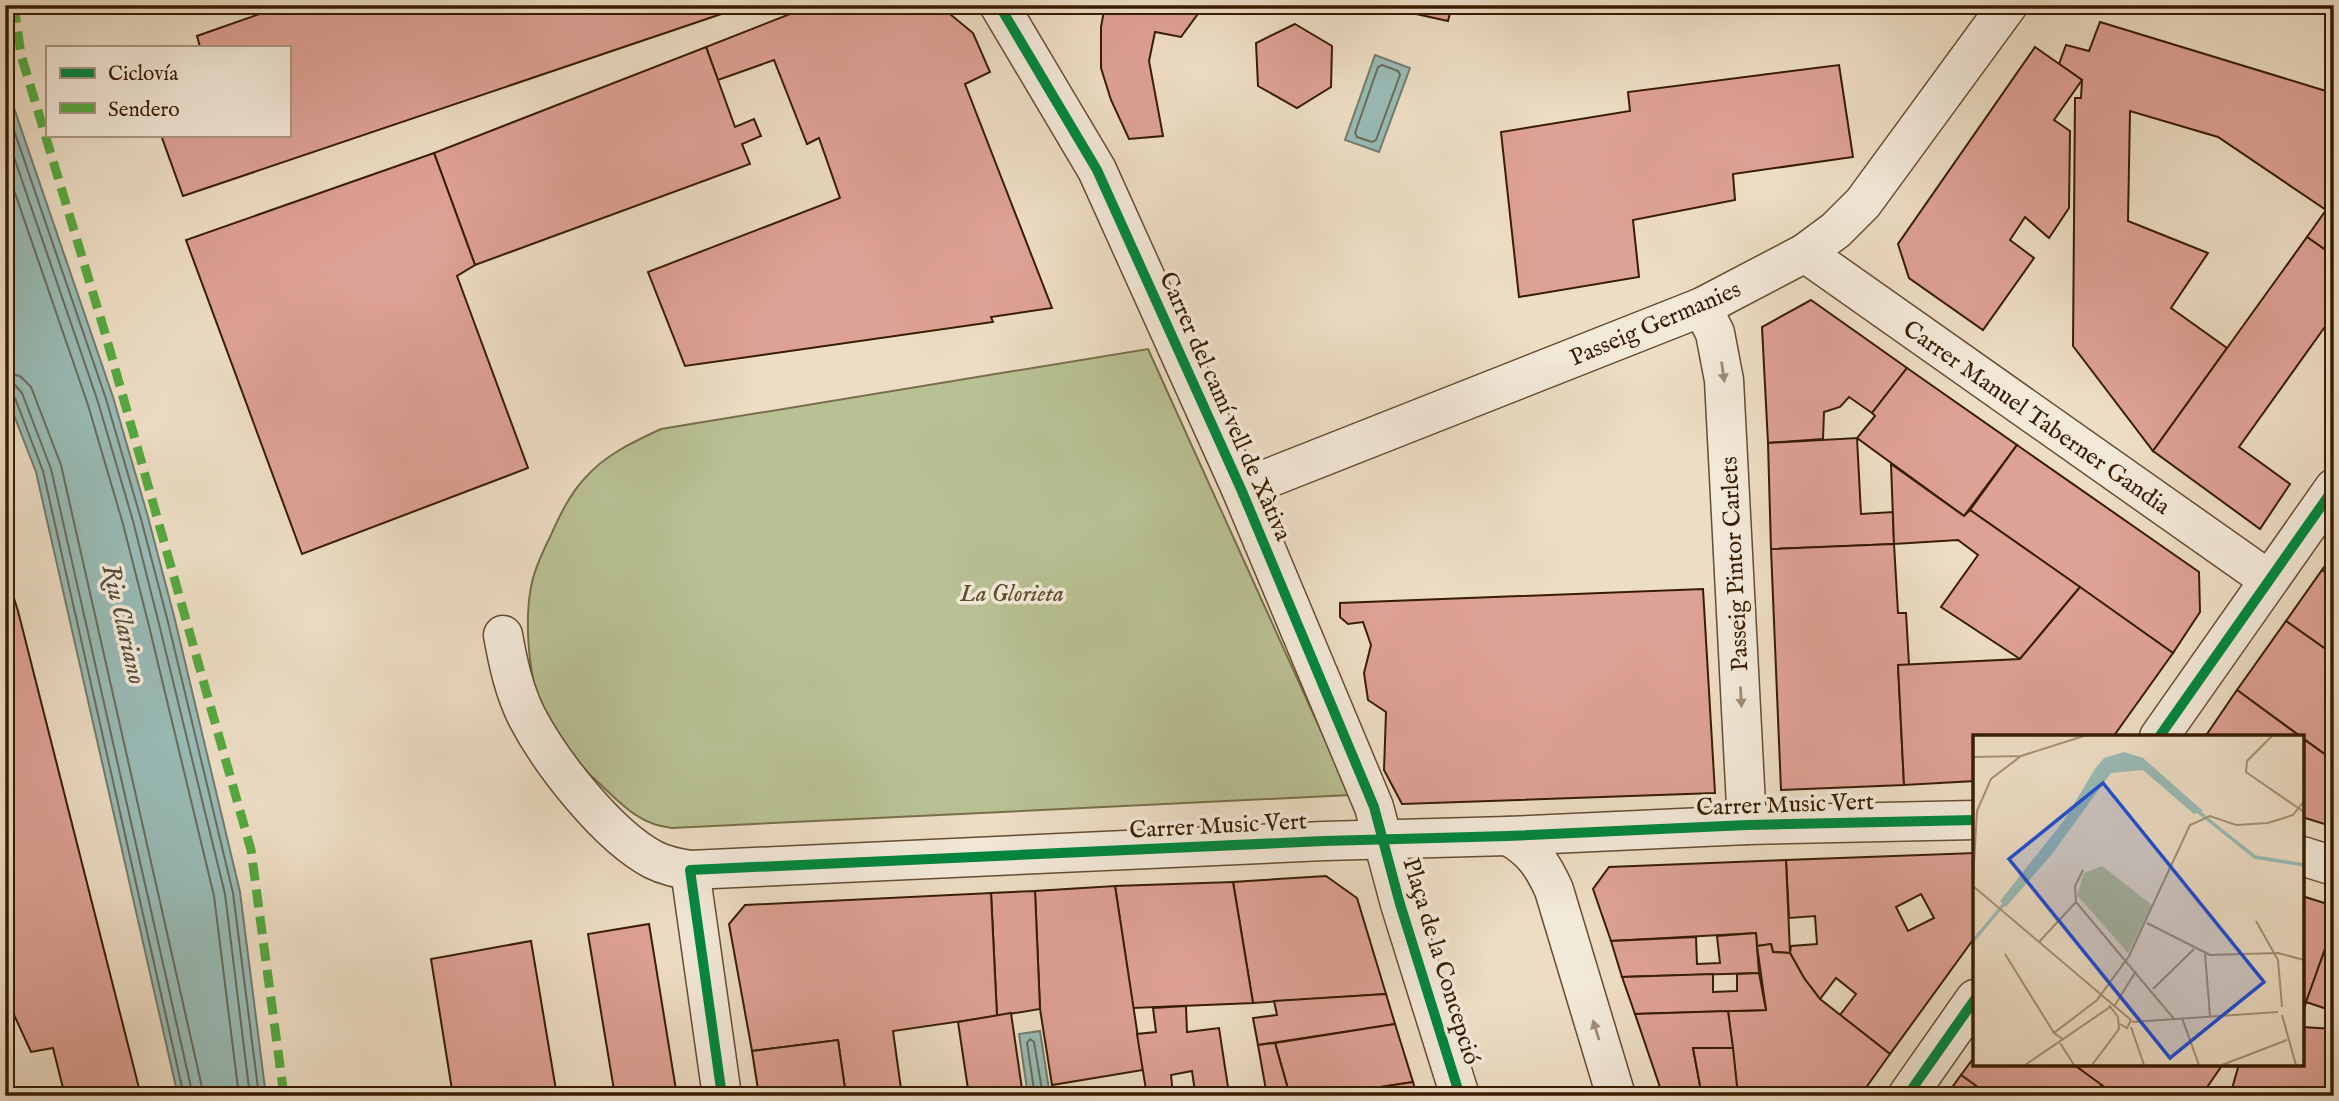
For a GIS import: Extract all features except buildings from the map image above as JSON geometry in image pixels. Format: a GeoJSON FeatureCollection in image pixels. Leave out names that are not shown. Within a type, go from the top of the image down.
{"type":"FeatureCollection","features":[{"type":"Feature","properties":{"kind":"street","name":"Carrer del camí vell de Xàtiva"},"geometry":{"type":"LineString","coordinates":[[999,5],[1097,170],[1241,489],[1374,807],[1383,839]]}},
{"type":"Feature","properties":{"kind":"street","name":"Passeig Germanies"},"geometry":{"type":"LineString","coordinates":[[1241,489],[1702,307],[1805,253],[1836,230],[1863,203],[2008,5]]}},
{"type":"Feature","properties":{"kind":"street","name":"Carrer Manuel Taberner Gandia"},"geometry":{"type":"LineString","coordinates":[[1805,253],[2269,580]]}},
{"type":"Feature","properties":{"kind":"street","name":"Passeig Pintor Carlets"},"geometry":{"type":"LineString","coordinates":[[1702,307],[1715,333],[1724,380],[1747,825]]}},
{"type":"Feature","properties":{"kind":"street"},"geometry":{"type":"LineString","coordinates":[[2160,735],[2334,488]]}},
{"type":"Feature","properties":{"kind":"street","name":"Carrer Music Vert"},"geometry":{"type":"LineString","coordinates":[[503,635],[515,688],[527,716],[573,784],[608,823],[642,852],[666,865],[690,870],[1383,839],[1747,825],[1973,820]]}},
{"type":"Feature","properties":{"kind":"street"},"geometry":{"type":"LineString","coordinates":[[1508,836],[1527,846],[1537,858],[1554,890],[1616,1096]]}},
{"type":"Feature","properties":{"kind":"street","name":"Plaça de la Concepció"},"geometry":{"type":"LineString","coordinates":[[1383,839],[1400,904],[1460,1096]]}},
{"type":"Feature","properties":{"kind":"street"},"geometry":{"type":"LineString","coordinates":[[2304,857],[2334,866]]}},
{"type":"Feature","properties":{"kind":"street"},"geometry":{"type":"LineString","coordinates":[[690,870],[722,1096]]}},
{"type":"Feature","properties":{"kind":"street"},"geometry":{"type":"LineString","coordinates":[[1907,1096],[1973,1002]]}},
{"type":"Feature","properties":{"kind":"green space","name":"La Glorieta"},"geometry":{"type":"Polygon","coordinates":[[[1148,349],[1350,795],[672,828],[642,819],[625,807],[591,776],[555,731],[537,694],[531,669],[528,627],[531,587],[541,555],[569,499],[585,478],[610,456],[661,429],[1148,349]]]}},
{"type":"Feature","properties":{"kind":"water"},"geometry":{"type":"Polygon","coordinates":[[[1375,55],[1410,68],[1379,152],[1345,140],[1375,55]]]}},
{"type":"Feature","properties":{"kind":"water","name":"Riu Clariano"},"geometry":{"type":"Polygon","coordinates":[[[5,82],[113,397],[175,620],[240,892],[266,1096],[178,1096],[36,472],[5,392],[5,82]]]}},
{"type":"Feature","properties":{"kind":"water"},"geometry":{"type":"Polygon","coordinates":[[[1040,1031],[1050,1096],[1028,1096],[1019,1034],[1040,1031]]]}},
{"type":"Feature","properties":{"kind":"marked path"},"geometry":{"type":"LineString","coordinates":[[14,5],[21,55],[105,333],[251,850],[284,1096]]}},
{"type":"Feature","properties":{"kind":"cycle path"},"geometry":{"type":"LineString","coordinates":[[999,5],[1097,170],[1241,489],[1374,807],[1400,904],[1460,1096]]}},
{"type":"Feature","properties":{"kind":"cycle path"},"geometry":{"type":"LineString","coordinates":[[2160,735],[2334,488]]}},
{"type":"Feature","properties":{"kind":"cycle path"},"geometry":{"type":"LineString","coordinates":[[722,1096],[690,870],[1324,841],[1747,825],[1973,820]]}},
{"type":"Feature","properties":{"kind":"cycle path"},"geometry":{"type":"LineString","coordinates":[[1907,1096],[1973,1002]]}}]}
